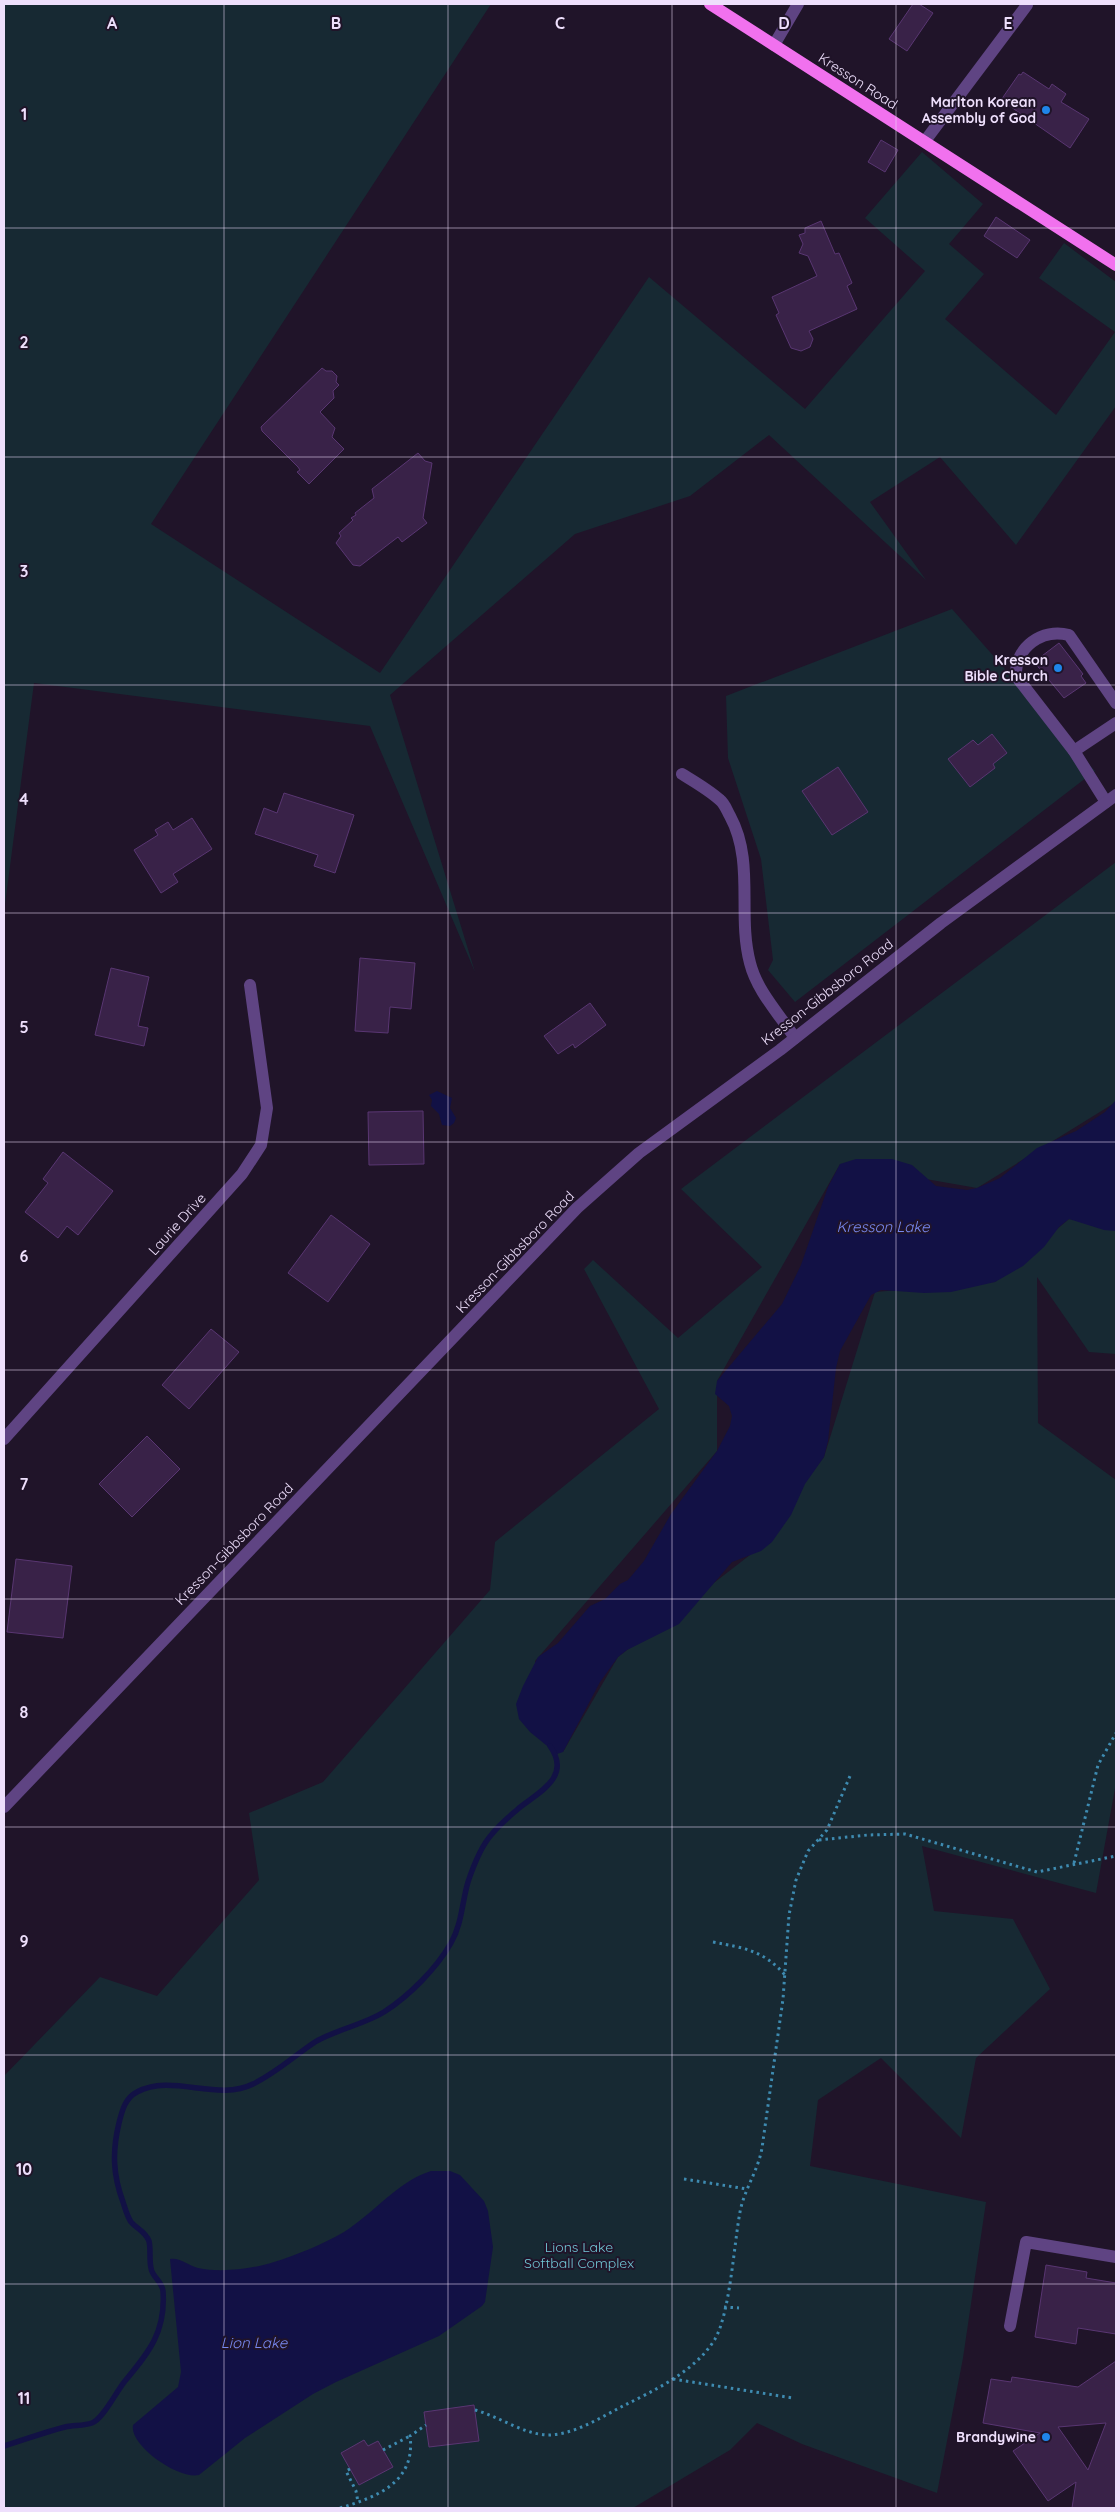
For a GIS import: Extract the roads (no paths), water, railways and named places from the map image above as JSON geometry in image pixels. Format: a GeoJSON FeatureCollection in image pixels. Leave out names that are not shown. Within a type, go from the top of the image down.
{"type":"FeatureCollection","features":[{"type":"Feature","properties":{"kind":"main road","name":"Kresson Road"},"geometry":{"type":"LineString","coordinates":[[710,4],[1116,265]]}},
{"type":"Feature","properties":{"kind":"street"},"geometry":{"type":"LineString","coordinates":[[774,44],[798,4]]}},
{"type":"Feature","properties":{"kind":"street"},"geometry":{"type":"LineString","coordinates":[[925,141],[1027,5]]}},
{"type":"Feature","properties":{"kind":"street"},"geometry":{"type":"LineString","coordinates":[[1111,799],[1016,676],[1017,662],[1023,650],[1042,636],[1056,633],[1069,635],[1116,703]]}},
{"type":"Feature","properties":{"kind":"street"},"geometry":{"type":"LineString","coordinates":[[1074,751],[1116,723]]}},
{"type":"Feature","properties":{"kind":"street"},"geometry":{"type":"LineString","coordinates":[[682,774],[722,801],[735,826],[744,859],[746,894],[745,934],[750,964],[760,988],[795,1038]]}},
{"type":"Feature","properties":{"kind":"street","name":"Kresson-Gibbsboro Road"},"geometry":{"type":"LineString","coordinates":[[6,1799],[562,1223],[639,1153],[795,1038],[941,923],[1111,799]]}},
{"type":"Feature","properties":{"kind":"street","name":"Laurie Drive"},"geometry":{"type":"LineString","coordinates":[[4,1439],[242,1174],[261,1145],[267,1108],[250,985]]}},
{"type":"Feature","properties":{"kind":"street"},"geometry":{"type":"LineString","coordinates":[[1010,2326],[1026,2242],[1116,2257]]}},
{"type":"Feature","properties":{"kind":"water"},"geometry":{"type":"Polygon","coordinates":[[[437,1091],[452,1098],[450,1108],[456,1118],[450,1126],[442,1125],[439,1114],[431,1106],[432,1100],[429,1095],[437,1091]]]}},
{"type":"Feature","properties":{"kind":"water","name":"Kresson Lake"},"geometry":{"type":"Polygon","coordinates":[[[1116,1100],[1116,1231],[1104,1230],[1069,1219],[1059,1227],[1044,1247],[1023,1266],[995,1282],[951,1292],[924,1293],[881,1290],[871,1295],[840,1351],[836,1368],[828,1441],[824,1457],[805,1484],[791,1515],[772,1542],[761,1551],[732,1562],[679,1624],[627,1650],[618,1657],[600,1682],[563,1752],[557,1754],[530,1732],[519,1719],[516,1704],[538,1657],[558,1643],[590,1606],[605,1599],[620,1584],[628,1580],[644,1561],[671,1514],[717,1451],[730,1426],[732,1416],[729,1406],[715,1394],[717,1381],[782,1304],[801,1265],[828,1187],[840,1164],[856,1159],[892,1159],[912,1165],[936,1186],[967,1190],[977,1188],[1000,1178],[1037,1148],[1076,1131],[1105,1112],[1116,1100]]]}},
{"type":"Feature","properties":{"kind":"water","name":"Lion Lake"},"geometry":{"type":"Polygon","coordinates":[[[431,2171],[450,2171],[460,2175],[484,2201],[488,2211],[493,2247],[485,2302],[482,2306],[439,2336],[313,2394],[245,2438],[199,2475],[191,2475],[169,2467],[147,2451],[134,2433],[133,2425],[178,2387],[181,2372],[170,2259],[177,2259],[198,2268],[226,2270],[265,2264],[301,2253],[344,2232],[408,2182],[431,2171]]]}},
{"type":"Feature","properties":{"kind":"waterway"},"geometry":{"type":"LineString","coordinates":[[4,2446],[68,2426],[92,2423],[105,2411],[121,2386],[148,2351],[159,2330],[162,2318],[163,2291],[150,2265],[149,2241],[128,2217],[115,2173],[117,2134],[120,2118],[127,2101],[137,2092],[165,2085],[225,2090],[239,2089],[253,2084],[277,2070],[315,2042],[376,2016],[403,1998],[430,1972],[455,1936],[470,1876],[478,1856],[488,1839],[519,1808],[543,1790],[555,1775],[557,1767],[556,1757],[550,1746]]}},
{"type":"Feature","properties":{"kind":"place","name":"Marlton Korean Assembly of God"},"geometry":{"type":"Point","coordinates":[1046,110]}},
{"type":"Feature","properties":{"kind":"place","name":"Kresson Bible Church"},"geometry":{"type":"Point","coordinates":[1058,668]}},
{"type":"Feature","properties":{"kind":"place","name":"Brandywine"},"geometry":{"type":"Point","coordinates":[1046,2437]}},
{"type":"Feature","properties":{"kind":"park label","name":"Lions Lake Softball Complex"},"geometry":{"type":"Point","coordinates":[579,2256]}}]}
